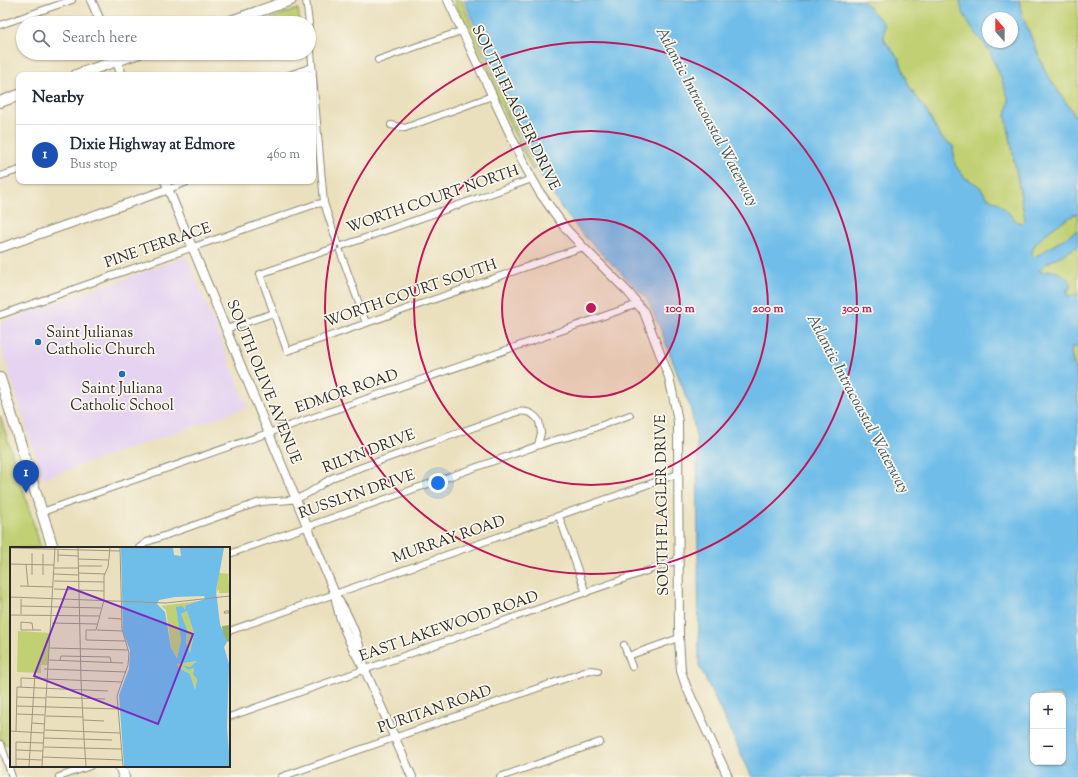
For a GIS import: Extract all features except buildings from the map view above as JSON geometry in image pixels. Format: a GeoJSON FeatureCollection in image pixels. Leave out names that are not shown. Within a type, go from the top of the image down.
{"type":"FeatureCollection","features":[{"type":"Feature","properties":{"kind":"main road"},"geometry":{"type":"LineString","coordinates":[[245,16],[291,0]]}},
{"type":"Feature","properties":{"kind":"main road"},"geometry":{"type":"LineString","coordinates":[[82,72],[108,60]]}},
{"type":"Feature","properties":{"kind":"main road"},"geometry":{"type":"LineString","coordinates":[[0,102],[16,96]]}},
{"type":"Feature","properties":{"kind":"main road"},"geometry":{"type":"LineString","coordinates":[[0,378],[53,547]]}},
{"type":"Feature","properties":{"kind":"main road"},"geometry":{"type":"LineString","coordinates":[[120,767],[124,777]]}},
{"type":"Feature","properties":{"kind":"street"},"geometry":{"type":"LineString","coordinates":[[26,16],[72,0]]}},
{"type":"Feature","properties":{"kind":"street"},"geometry":{"type":"LineString","coordinates":[[91,0],[98,16]]}},
{"type":"Feature","properties":{"kind":"street"},"geometry":{"type":"LineString","coordinates":[[306,0],[308,16]]}},
{"type":"Feature","properties":{"kind":"street","name":"SOUTH FLAGLER DRIVE"},"geometry":{"type":"LineString","coordinates":[[448,0],[532,179],[553,211],[583,247],[638,304],[649,324],[672,389],[678,422],[678,560],[681,671],[686,686],[728,777]]}},
{"type":"Feature","properties":{"kind":"street"},"geometry":{"type":"LineString","coordinates":[[0,25],[16,19]]}},
{"type":"Feature","properties":{"kind":"street"},"geometry":{"type":"LineString","coordinates":[[378,60],[461,30]]}},
{"type":"Feature","properties":{"kind":"street"},"geometry":{"type":"LineString","coordinates":[[115,60],[121,72]]}},
{"type":"Feature","properties":{"kind":"street"},"geometry":{"type":"LineString","coordinates":[[311,60],[313,72]]}},
{"type":"Feature","properties":{"kind":"street"},"geometry":{"type":"LineString","coordinates":[[298,72],[312,67]]}},
{"type":"Feature","properties":{"kind":"street"},"geometry":{"type":"LineString","coordinates":[[391,125],[404,128],[492,96]]}},
{"type":"Feature","properties":{"kind":"street"},"geometry":{"type":"LineString","coordinates":[[316,137],[324,203],[338,247],[366,323]]}},
{"type":"Feature","properties":{"kind":"street"},"geometry":{"type":"LineString","coordinates":[[0,176],[16,171]]}},
{"type":"Feature","properties":{"kind":"street","name":"WORTH COURT NORTH"},"geometry":{"type":"LineString","coordinates":[[274,313],[260,274],[532,179]]}},
{"type":"Feature","properties":{"kind":"street"},"geometry":{"type":"LineString","coordinates":[[0,248],[167,185]]}},
{"type":"Feature","properties":{"kind":"street","name":"SOUTH OLIVE AVENUE"},"geometry":{"type":"LineString","coordinates":[[167,185],[335,594],[344,608],[361,652],[365,670],[412,777]]}},
{"type":"Feature","properties":{"kind":"street","name":"PINE TERRACE"},"geometry":{"type":"LineString","coordinates":[[0,315],[316,204],[324,203]]}},
{"type":"Feature","properties":{"kind":"street","name":"WORTH COURT SOUTH"},"geometry":{"type":"LineString","coordinates":[[274,313],[287,351],[583,247]]}},
{"type":"Feature","properties":{"kind":"street","name":"EDMOR ROAD"},"geometry":{"type":"LineString","coordinates":[[42,512],[638,304]]}},
{"type":"Feature","properties":{"kind":"street"},"geometry":{"type":"LineString","coordinates":[[226,329],[274,313]]}},
{"type":"Feature","properties":{"kind":"street","name":"RILYN DRIVE"},"geometry":{"type":"LineString","coordinates":[[140,547],[147,542],[257,503],[296,499],[334,477],[517,412],[530,413],[539,421],[541,434],[538,445]]}},
{"type":"Feature","properties":{"kind":"street","name":"RUSSLYN DRIVE"},"geometry":{"type":"LineString","coordinates":[[230,554],[538,445],[575,435],[630,415]]}},
{"type":"Feature","properties":{"kind":"street","name":"MURRAY ROAD"},"geometry":{"type":"LineString","coordinates":[[230,631],[678,474]]}},
{"type":"Feature","properties":{"kind":"street"},"geometry":{"type":"LineString","coordinates":[[559,516],[586,593]]}},
{"type":"Feature","properties":{"kind":"street","name":"EAST LAKEWOOD ROAD"},"geometry":{"type":"LineString","coordinates":[[230,718],[678,560]]}},
{"type":"Feature","properties":{"kind":"street"},"geometry":{"type":"LineString","coordinates":[[628,656],[679,638]]}},
{"type":"Feature","properties":{"kind":"street"},"geometry":{"type":"LineString","coordinates":[[624,645],[632,667]]}},
{"type":"Feature","properties":{"kind":"street","name":"PURITAN ROAD"},"geometry":{"type":"LineString","coordinates":[[281,777],[590,670],[598,671]]}},
{"type":"Feature","properties":{"kind":"street"},"geometry":{"type":"LineString","coordinates":[[500,777],[600,742]]}},
{"type":"Feature","properties":{"kind":"street"},"geometry":{"type":"LineString","coordinates":[[1,744],[12,777]]}},
{"type":"Feature","properties":{"kind":"street"},"geometry":{"type":"LineString","coordinates":[[59,777],[87,767]]}},
{"type":"Feature","properties":{"kind":"shaded area","name":"Saint Juliana Catholic School"},"geometry":{"type":"Polygon","coordinates":[[[187,257],[248,407],[43,479],[0,342],[0,323],[187,257]]]}},
{"type":"Feature","properties":{"kind":"green space"},"geometry":{"type":"Polygon","coordinates":[[[454,0],[461,0],[462,2],[519,138],[534,169],[532,170],[481,65],[454,0]]]}},
{"type":"Feature","properties":{"kind":"green space"},"geometry":{"type":"Polygon","coordinates":[[[862,0],[960,0],[962,11],[971,27],[982,41],[982,48],[987,48],[990,52],[1010,100],[1006,116],[1025,219],[1024,224],[1017,222],[1000,204],[987,197],[979,186],[964,177],[955,165],[953,146],[940,137],[927,112],[909,86],[899,59],[884,40],[884,24],[862,0]]]}},
{"type":"Feature","properties":{"kind":"green space"},"geometry":{"type":"Polygon","coordinates":[[[1019,0],[1078,0],[1078,120],[1046,73],[1022,15],[1019,0]]]}},
{"type":"Feature","properties":{"kind":"green space"},"geometry":{"type":"Polygon","coordinates":[[[298,9],[299,16],[278,16],[298,9]]]}},
{"type":"Feature","properties":{"kind":"green space"},"geometry":{"type":"Polygon","coordinates":[[[1078,213],[1078,230],[1035,257],[1032,255],[1033,249],[1043,237],[1065,220],[1078,213]]]}},
{"type":"Feature","properties":{"kind":"green space"},"geometry":{"type":"Polygon","coordinates":[[[1078,246],[1078,295],[1075,294],[1068,298],[1067,288],[1053,271],[1039,271],[1043,265],[1078,246]]]}},
{"type":"Feature","properties":{"kind":"green space"},"geometry":{"type":"Polygon","coordinates":[[[1072,345],[1078,348],[1078,406],[1077,378],[1071,353],[1072,345]]]}},
{"type":"Feature","properties":{"kind":"green space"},"geometry":{"type":"Polygon","coordinates":[[[0,415],[41,547],[10,547],[10,743],[0,747],[0,415]]]}},
{"type":"Feature","properties":{"kind":"water","name":"Atlantic Intracoastal Waterway"},"geometry":{"type":"Polygon","coordinates":[[[464,0],[862,0],[884,24],[884,40],[899,59],[909,86],[927,112],[940,137],[953,146],[955,165],[964,177],[979,186],[987,197],[1000,204],[1017,222],[1023,224],[1025,219],[1006,116],[1009,100],[990,52],[987,48],[1018,48],[1018,12],[982,12],[982,41],[971,27],[962,11],[960,0],[1019,0],[1022,15],[1046,73],[1078,120],[1078,213],[1065,220],[1043,237],[1033,249],[1032,255],[1035,257],[1078,230],[1078,246],[1044,265],[1039,271],[1055,271],[1061,274],[1071,283],[1070,289],[1067,289],[1068,297],[1075,294],[1078,295],[1078,348],[1072,346],[1071,353],[1077,378],[1078,406],[1078,777],[752,777],[699,665],[697,441],[691,410],[659,325],[647,299],[582,234],[546,185],[527,149],[464,0]]]}},
{"type":"Feature","properties":{"kind":"place","name":"Saint Julianas Catholic Church"},"geometry":{"type":"Point","coordinates":[38,342]}},
{"type":"Feature","properties":{"kind":"place","name":"Saint Juliana Catholic School"},"geometry":{"type":"Point","coordinates":[122,374]}},
{"type":"Feature","properties":{"kind":"place","name":"Dixie Highway at Edmore"},"geometry":{"type":"Point","coordinates":[26,493]}}]}
